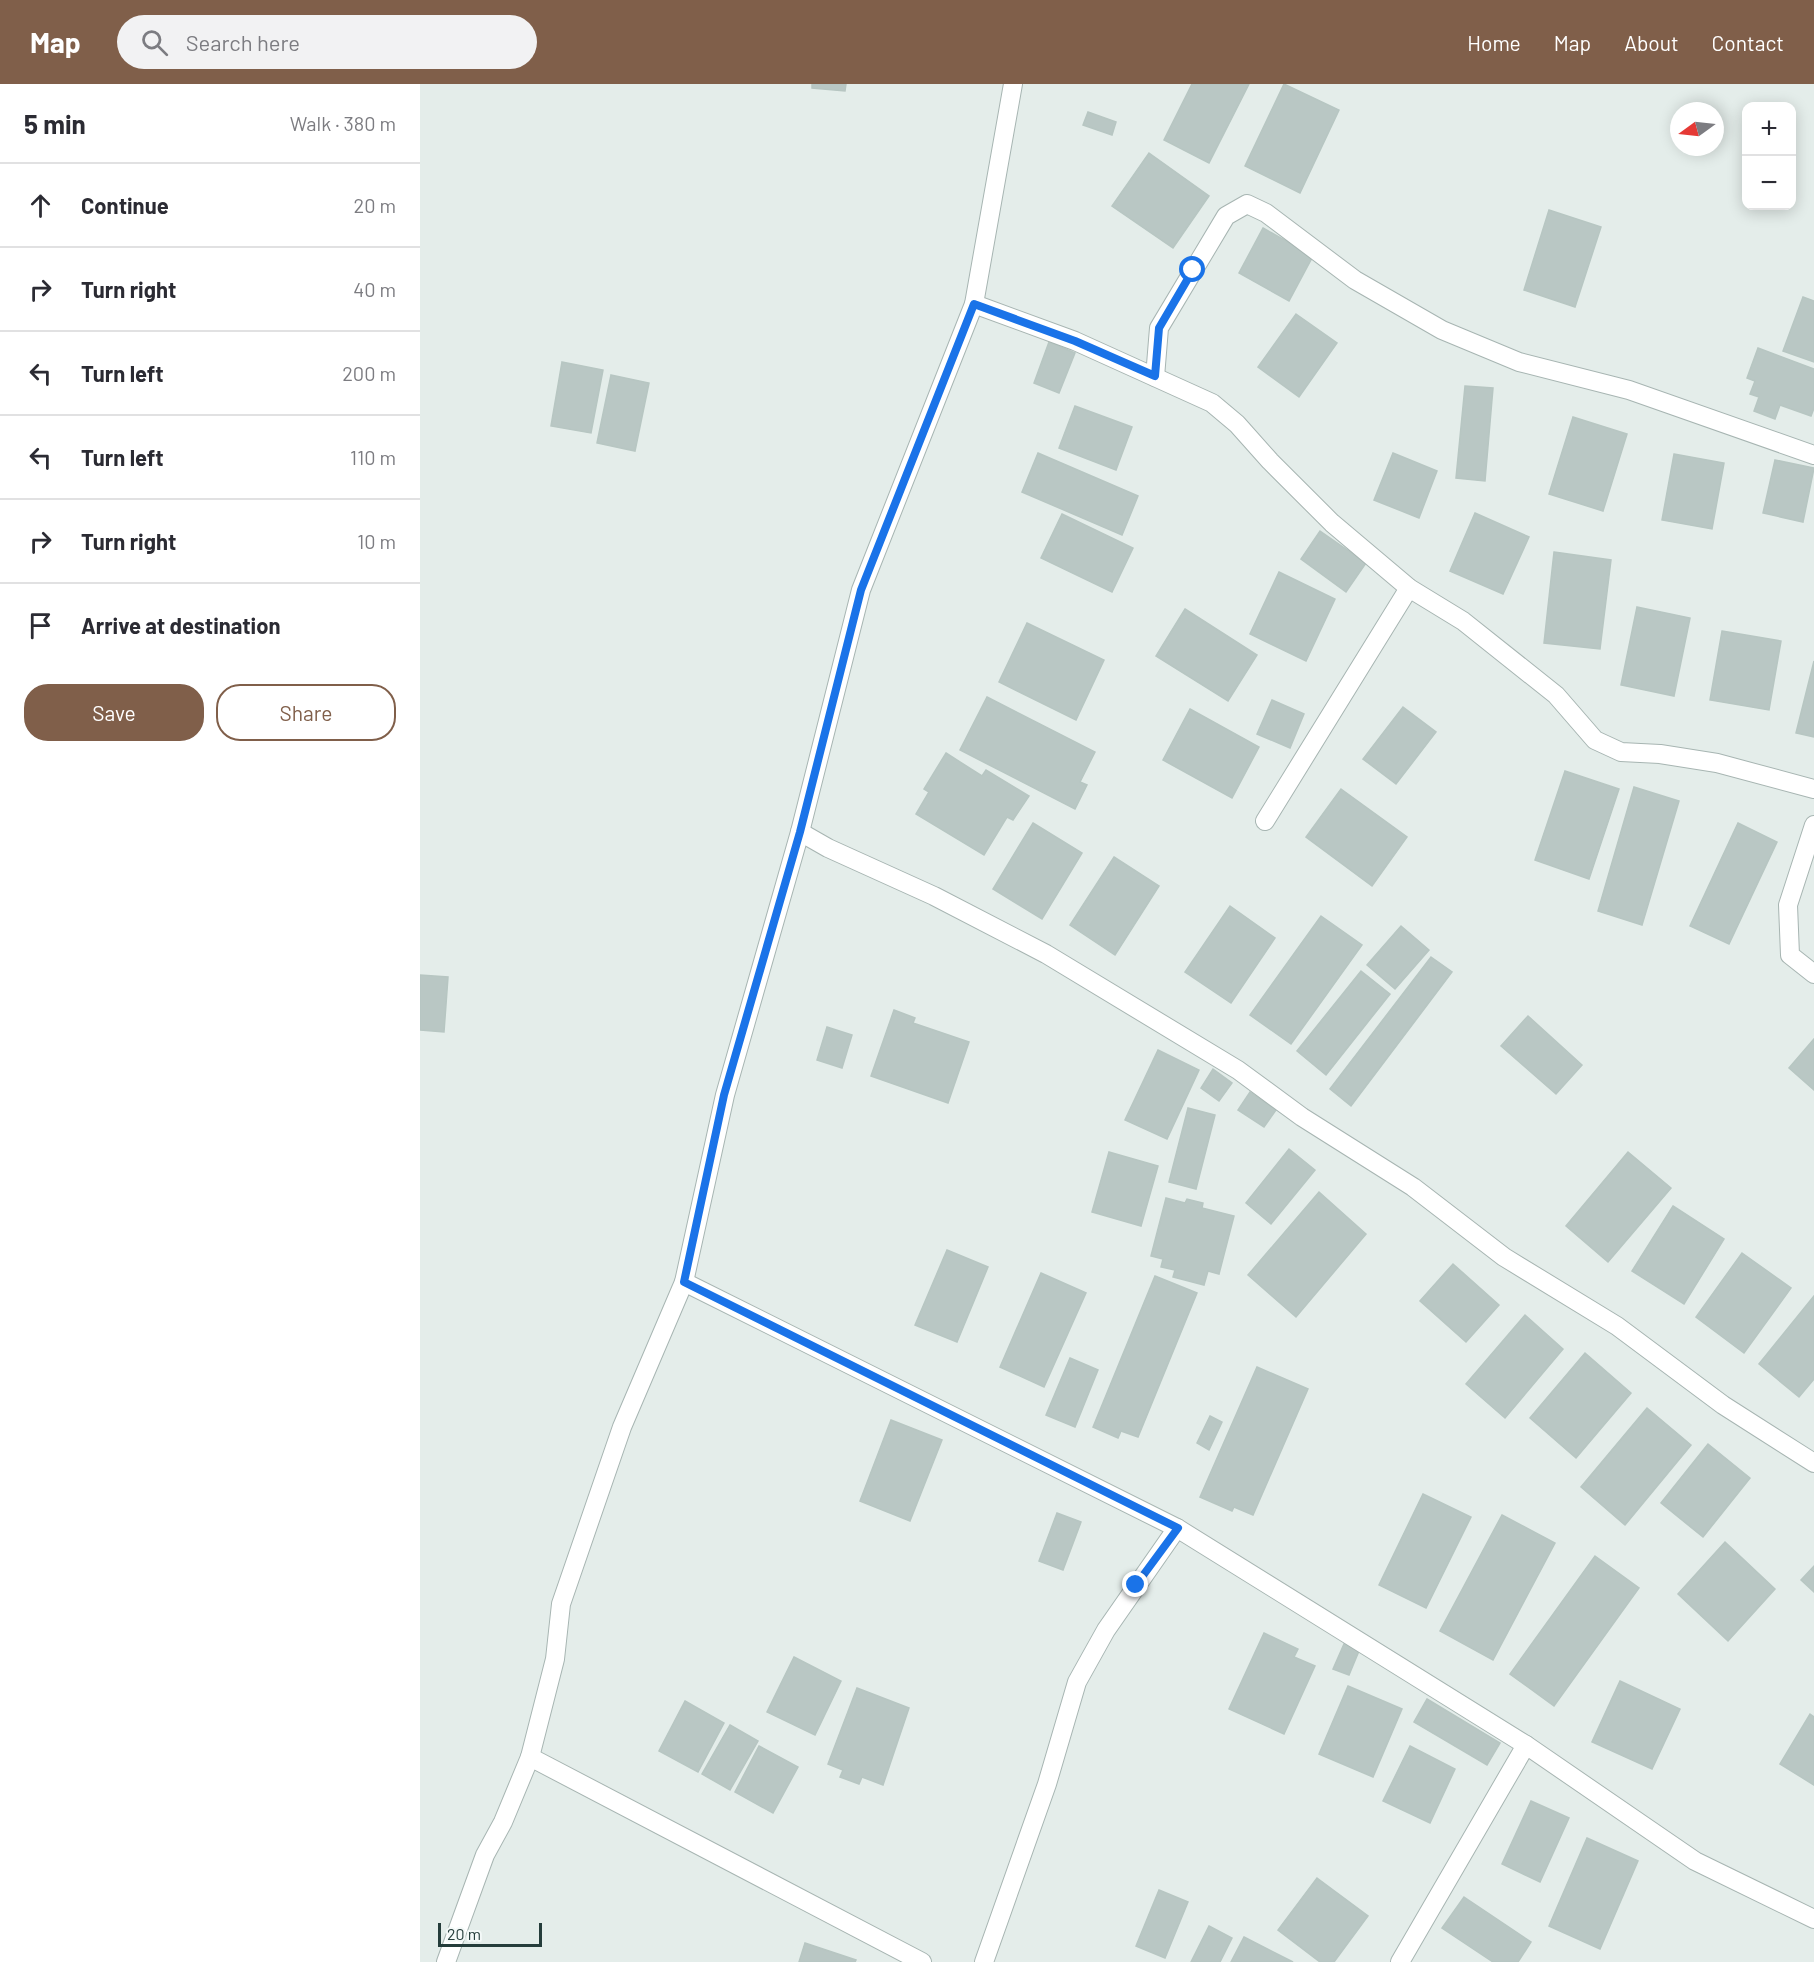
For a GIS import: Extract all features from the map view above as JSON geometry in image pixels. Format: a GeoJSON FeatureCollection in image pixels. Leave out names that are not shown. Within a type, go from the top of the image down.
{"type":"FeatureCollection","features":[{"type":"Feature","properties":{"kind":"street"},"geometry":{"type":"LineString","coordinates":[[446,1962],[485,1856],[503,1822],[530,1757],[555,1659],[561,1604],[622,1427],[684,1282],[724,1095],[800,832],[861,590],[974,304],[1013,84]]}},
{"type":"Feature","properties":{"kind":"street"},"geometry":{"type":"LineString","coordinates":[[1155,376],[1159,328],[1226,216],[1247,204],[1266,213],[1355,280],[1442,330],[1519,362],[1629,390],[1814,455]]}},
{"type":"Feature","properties":{"kind":"street"},"geometry":{"type":"LineString","coordinates":[[974,304],[1075,341],[1212,403],[1237,424],[1270,461],[1332,523],[1409,588],[1463,621],[1556,695],[1595,740],[1621,752],[1660,754],[1717,763],[1814,789]]}},
{"type":"Feature","properties":{"kind":"street"},"geometry":{"type":"LineString","coordinates":[[1265,820],[1409,588]]}},
{"type":"Feature","properties":{"kind":"street"},"geometry":{"type":"LineString","coordinates":[[1814,825],[1788,905],[1790,956],[1814,974]]}},
{"type":"Feature","properties":{"kind":"street"},"geometry":{"type":"LineString","coordinates":[[800,832],[828,848],[934,896],[1046,954],[1238,1070],[1302,1116],[1413,1187],[1504,1257],[1617,1326],[1723,1405],[1814,1463]]}},
{"type":"Feature","properties":{"kind":"street"},"geometry":{"type":"LineString","coordinates":[[684,1282],[1178,1528],[1526,1745],[1695,1861],[1814,1919]]}},
{"type":"Feature","properties":{"kind":"street"},"geometry":{"type":"LineString","coordinates":[[984,1962],[1047,1784],[1077,1682],[1106,1630],[1178,1528]]}},
{"type":"Feature","properties":{"kind":"street"},"geometry":{"type":"LineString","coordinates":[[1400,1962],[1526,1745]]}},
{"type":"Feature","properties":{"kind":"street"},"geometry":{"type":"LineString","coordinates":[[530,1757],[922,1962]]}},
{"type":"Feature","properties":{"kind":"building"},"geometry":{"type":"Polygon","coordinates":[[[812,84],[846,84],[845,91],[812,88],[812,84]]]}},
{"type":"Feature","properties":{"kind":"building"},"geometry":{"type":"Polygon","coordinates":[[[1192,84],[1249,84],[1209,163],[1164,140],[1192,84]]]}},
{"type":"Feature","properties":{"kind":"building"},"geometry":{"type":"Polygon","coordinates":[[[1284,84],[1339,110],[1300,193],[1245,166],[1284,84]]]}},
{"type":"Feature","properties":{"kind":"building"},"geometry":{"type":"Polygon","coordinates":[[[1088,112],[1116,122],[1112,135],[1083,125],[1088,112]]]}},
{"type":"Feature","properties":{"kind":"building"},"geometry":{"type":"Polygon","coordinates":[[[1149,153],[1209,196],[1173,248],[1112,206],[1149,153]]]}},
{"type":"Feature","properties":{"kind":"building"},"geometry":{"type":"Polygon","coordinates":[[[1549,210],[1601,227],[1575,307],[1524,290],[1549,210]]]}},
{"type":"Feature","properties":{"kind":"building"},"geometry":{"type":"Polygon","coordinates":[[[1263,228],[1313,256],[1289,301],[1239,273],[1263,228]]]}},
{"type":"Feature","properties":{"kind":"building"},"geometry":{"type":"Polygon","coordinates":[[[1803,297],[1814,301],[1814,362],[1783,351],[1803,297]]]}},
{"type":"Feature","properties":{"kind":"building"},"geometry":{"type":"Polygon","coordinates":[[[1296,314],[1337,343],[1299,397],[1258,367],[1296,314]]]}},
{"type":"Feature","properties":{"kind":"building"},"geometry":{"type":"Polygon","coordinates":[[[1049,342],[1075,353],[1059,393],[1034,383],[1049,342]]]}},
{"type":"Feature","properties":{"kind":"building"},"geometry":{"type":"Polygon","coordinates":[[[1758,348],[1814,369],[1814,408],[1811,416],[1780,405],[1775,419],[1754,411],[1759,397],[1750,394],[1755,381],[1747,378],[1758,348]]]}},
{"type":"Feature","properties":{"kind":"building"},"geometry":{"type":"Polygon","coordinates":[[[562,362],[603,370],[591,433],[551,426],[562,362]]]}},
{"type":"Feature","properties":{"kind":"building"},"geometry":{"type":"Polygon","coordinates":[[[611,375],[649,383],[635,451],[597,443],[611,375]]]}},
{"type":"Feature","properties":{"kind":"building"},"geometry":{"type":"Polygon","coordinates":[[[1465,386],[1493,388],[1485,481],[1456,478],[1465,386]]]}},
{"type":"Feature","properties":{"kind":"building"},"geometry":{"type":"Polygon","coordinates":[[[1075,406],[1132,427],[1116,470],[1059,448],[1075,406]]]}},
{"type":"Feature","properties":{"kind":"building"},"geometry":{"type":"Polygon","coordinates":[[[1573,417],[1627,434],[1603,511],[1549,494],[1573,417]]]}},
{"type":"Feature","properties":{"kind":"building"},"geometry":{"type":"Polygon","coordinates":[[[1038,453],[1138,496],[1122,535],[1022,492],[1038,453]]]}},
{"type":"Feature","properties":{"kind":"building"},"geometry":{"type":"Polygon","coordinates":[[[1393,453],[1437,471],[1419,518],[1374,500],[1393,453]]]}},
{"type":"Feature","properties":{"kind":"building"},"geometry":{"type":"Polygon","coordinates":[[[1674,454],[1724,463],[1712,529],[1662,520],[1674,454]]]}},
{"type":"Feature","properties":{"kind":"building"},"geometry":{"type":"Polygon","coordinates":[[[1775,460],[1814,468],[1803,522],[1763,513],[1775,460]]]}},
{"type":"Feature","properties":{"kind":"building"},"geometry":{"type":"Polygon","coordinates":[[[1475,513],[1529,537],[1503,594],[1450,571],[1475,513]]]}},
{"type":"Feature","properties":{"kind":"building"},"geometry":{"type":"Polygon","coordinates":[[[1062,514],[1133,548],[1112,592],[1041,558],[1062,514]]]}},
{"type":"Feature","properties":{"kind":"building"},"geometry":{"type":"Polygon","coordinates":[[[1320,531],[1366,563],[1346,592],[1301,559],[1320,531]]]}},
{"type":"Feature","properties":{"kind":"building"},"geometry":{"type":"Polygon","coordinates":[[[1554,552],[1611,560],[1600,649],[1544,643],[1554,552]]]}},
{"type":"Feature","properties":{"kind":"building"},"geometry":{"type":"Polygon","coordinates":[[[1279,572],[1335,599],[1306,661],[1250,634],[1279,572]]]}},
{"type":"Feature","properties":{"kind":"building"},"geometry":{"type":"Polygon","coordinates":[[[1637,607],[1690,618],[1674,696],[1621,685],[1637,607]]]}},
{"type":"Feature","properties":{"kind":"building"},"geometry":{"type":"Polygon","coordinates":[[[1185,609],[1257,655],[1228,701],[1156,656],[1185,609]]]}},
{"type":"Feature","properties":{"kind":"building"},"geometry":{"type":"Polygon","coordinates":[[[1027,623],[1104,660],[1076,720],[999,682],[1027,623]]]}},
{"type":"Feature","properties":{"kind":"building"},"geometry":{"type":"Polygon","coordinates":[[[1722,631],[1781,641],[1769,710],[1710,700],[1722,631]]]}},
{"type":"Feature","properties":{"kind":"building"},"geometry":{"type":"Polygon","coordinates":[[[1814,661],[1814,737],[1796,733],[1814,661]]]}},
{"type":"Feature","properties":{"kind":"building"},"geometry":{"type":"Polygon","coordinates":[[[987,697],[1095,752],[1080,782],[1087,785],[1075,809],[960,750],[987,697]]]}},
{"type":"Feature","properties":{"kind":"building"},"geometry":{"type":"Polygon","coordinates":[[[1272,700],[1304,714],[1290,748],[1257,734],[1272,700]]]}},
{"type":"Feature","properties":{"kind":"building"},"geometry":{"type":"Polygon","coordinates":[[[1403,707],[1436,732],[1396,784],[1363,759],[1403,707]]]}},
{"type":"Feature","properties":{"kind":"building"},"geometry":{"type":"Polygon","coordinates":[[[1190,709],[1259,747],[1232,798],[1163,760],[1190,709]]]}},
{"type":"Feature","properties":{"kind":"building"},"geometry":{"type":"Polygon","coordinates":[[[946,753],[982,776],[986,770],[1029,796],[1013,820],[1007,817],[984,855],[916,814],[929,792],[924,789],[946,753]]]}},
{"type":"Feature","properties":{"kind":"building"},"geometry":{"type":"Polygon","coordinates":[[[1565,771],[1619,789],[1589,879],[1535,860],[1565,771]]]}},
{"type":"Feature","properties":{"kind":"building"},"geometry":{"type":"Polygon","coordinates":[[[1634,787],[1679,801],[1642,925],[1598,911],[1634,787]]]}},
{"type":"Feature","properties":{"kind":"building"},"geometry":{"type":"Polygon","coordinates":[[[1341,789],[1407,837],[1372,886],[1306,837],[1341,789]]]}},
{"type":"Feature","properties":{"kind":"building"},"geometry":{"type":"Polygon","coordinates":[[[1033,823],[1082,853],[1042,919],[993,889],[1033,823]]]}},
{"type":"Feature","properties":{"kind":"building"},"geometry":{"type":"Polygon","coordinates":[[[1738,823],[1777,842],[1729,944],[1690,926],[1738,823]]]}},
{"type":"Feature","properties":{"kind":"building"},"geometry":{"type":"Polygon","coordinates":[[[1114,857],[1159,886],[1115,955],[1070,925],[1114,857]]]}},
{"type":"Feature","properties":{"kind":"building"},"geometry":{"type":"Polygon","coordinates":[[[1230,906],[1275,938],[1231,1003],[1185,972],[1230,906]]]}},
{"type":"Feature","properties":{"kind":"building"},"geometry":{"type":"Polygon","coordinates":[[[1321,916],[1362,945],[1291,1044],[1250,1015],[1321,916]]]}},
{"type":"Feature","properties":{"kind":"building"},"geometry":{"type":"Polygon","coordinates":[[[1401,926],[1429,950],[1395,989],[1367,965],[1401,926]]]}},
{"type":"Feature","properties":{"kind":"building"},"geometry":{"type":"Polygon","coordinates":[[[1431,957],[1452,972],[1351,1106],[1330,1089],[1431,957]]]}},
{"type":"Feature","properties":{"kind":"building"},"geometry":{"type":"Polygon","coordinates":[[[1361,971],[1390,994],[1326,1075],[1297,1051],[1361,971]]]}},
{"type":"Feature","properties":{"kind":"building"},"geometry":{"type":"Polygon","coordinates":[[[420,975],[448,977],[444,1032],[420,1030],[420,975]]]}},
{"type":"Feature","properties":{"kind":"building"},"geometry":{"type":"Polygon","coordinates":[[[894,1010],[915,1018],[913,1023],[969,1042],[948,1103],[871,1076],[894,1010]]]}},
{"type":"Feature","properties":{"kind":"building"},"geometry":{"type":"Polygon","coordinates":[[[1528,1016],[1582,1065],[1556,1094],[1501,1046],[1528,1016]]]}},
{"type":"Feature","properties":{"kind":"building"},"geometry":{"type":"Polygon","coordinates":[[[827,1027],[852,1035],[842,1068],[817,1060],[827,1027]]]}},
{"type":"Feature","properties":{"kind":"building"},"geometry":{"type":"Polygon","coordinates":[[[1814,1039],[1814,1090],[1789,1068],[1814,1039]]]}},
{"type":"Feature","properties":{"kind":"building"},"geometry":{"type":"Polygon","coordinates":[[[1158,1050],[1199,1070],[1167,1139],[1125,1120],[1158,1050]]]}},
{"type":"Feature","properties":{"kind":"building"},"geometry":{"type":"Polygon","coordinates":[[[1213,1069],[1232,1083],[1219,1101],[1201,1088],[1213,1069]]]}},
{"type":"Feature","properties":{"kind":"building"},"geometry":{"type":"Polygon","coordinates":[[[1250,1092],[1276,1110],[1264,1127],[1238,1110],[1250,1092]]]}},
{"type":"Feature","properties":{"kind":"building"},"geometry":{"type":"Polygon","coordinates":[[[1188,1108],[1215,1115],[1196,1189],[1169,1182],[1188,1108]]]}},
{"type":"Feature","properties":{"kind":"building"},"geometry":{"type":"Polygon","coordinates":[[[1289,1149],[1315,1170],[1271,1224],[1246,1203],[1289,1149]]]}},
{"type":"Feature","properties":{"kind":"building"},"geometry":{"type":"Polygon","coordinates":[[[1109,1152],[1158,1166],[1141,1226],[1092,1212],[1109,1152]]]}},
{"type":"Feature","properties":{"kind":"building"},"geometry":{"type":"Polygon","coordinates":[[[1628,1152],[1671,1188],[1608,1262],[1566,1226],[1628,1152]]]}},
{"type":"Feature","properties":{"kind":"building"},"geometry":{"type":"Polygon","coordinates":[[[1319,1192],[1366,1234],[1296,1317],[1248,1275],[1319,1192]]]}},
{"type":"Feature","properties":{"kind":"building"},"geometry":{"type":"Polygon","coordinates":[[[1166,1198],[1185,1203],[1187,1199],[1203,1203],[1202,1208],[1234,1216],[1219,1274],[1208,1271],[1204,1285],[1173,1277],[1175,1270],[1161,1267],[1163,1259],[1151,1256],[1166,1198]]]}},
{"type":"Feature","properties":{"kind":"building"},"geometry":{"type":"Polygon","coordinates":[[[1673,1206],[1724,1239],[1684,1304],[1632,1271],[1673,1206]]]}},
{"type":"Feature","properties":{"kind":"building"},"geometry":{"type":"Polygon","coordinates":[[[947,1250],[988,1267],[957,1342],[915,1325],[947,1250]]]}},
{"type":"Feature","properties":{"kind":"building"},"geometry":{"type":"Polygon","coordinates":[[[1742,1253],[1791,1288],[1744,1353],[1696,1317],[1742,1253]]]}},
{"type":"Feature","properties":{"kind":"building"},"geometry":{"type":"Polygon","coordinates":[[[1453,1264],[1499,1305],[1466,1342],[1420,1301],[1453,1264]]]}},
{"type":"Feature","properties":{"kind":"building"},"geometry":{"type":"Polygon","coordinates":[[[1041,1273],[1086,1293],[1044,1387],[1000,1367],[1041,1273]]]}},
{"type":"Feature","properties":{"kind":"building"},"geometry":{"type":"Polygon","coordinates":[[[1155,1276],[1197,1293],[1138,1437],[1121,1431],[1118,1438],[1093,1427],[1155,1276]]]}},
{"type":"Feature","properties":{"kind":"building"},"geometry":{"type":"Polygon","coordinates":[[[1814,1296],[1814,1379],[1799,1397],[1759,1364],[1814,1296]]]}},
{"type":"Feature","properties":{"kind":"building"},"geometry":{"type":"Polygon","coordinates":[[[1525,1315],[1563,1349],[1505,1418],[1466,1384],[1525,1315]]]}},
{"type":"Feature","properties":{"kind":"building"},"geometry":{"type":"Polygon","coordinates":[[[1585,1353],[1631,1393],[1576,1458],[1530,1418],[1585,1353]]]}},
{"type":"Feature","properties":{"kind":"building"},"geometry":{"type":"Polygon","coordinates":[[[1070,1358],[1098,1370],[1075,1427],[1046,1415],[1070,1358]]]}},
{"type":"Feature","properties":{"kind":"building"},"geometry":{"type":"Polygon","coordinates":[[[1257,1367],[1308,1389],[1253,1515],[1234,1507],[1232,1511],[1200,1497],[1257,1367]]]}},
{"type":"Feature","properties":{"kind":"building"},"geometry":{"type":"Polygon","coordinates":[[[1647,1408],[1691,1445],[1625,1525],[1581,1487],[1647,1408]]]}},
{"type":"Feature","properties":{"kind":"building"},"geometry":{"type":"Polygon","coordinates":[[[1210,1416],[1222,1422],[1209,1450],[1197,1443],[1210,1416]]]}},
{"type":"Feature","properties":{"kind":"building"},"geometry":{"type":"Polygon","coordinates":[[[891,1420],[942,1440],[910,1521],[860,1501],[891,1420]]]}},
{"type":"Feature","properties":{"kind":"building"},"geometry":{"type":"Polygon","coordinates":[[[1708,1444],[1750,1478],[1703,1537],[1661,1503],[1708,1444]]]}},
{"type":"Feature","properties":{"kind":"building"},"geometry":{"type":"Polygon","coordinates":[[[1423,1494],[1471,1517],[1426,1608],[1379,1585],[1423,1494]]]}},
{"type":"Feature","properties":{"kind":"building"},"geometry":{"type":"Polygon","coordinates":[[[1057,1513],[1081,1522],[1063,1570],[1039,1561],[1057,1513]]]}},
{"type":"Feature","properties":{"kind":"building"},"geometry":{"type":"Polygon","coordinates":[[[1502,1515],[1555,1543],[1493,1660],[1440,1631],[1502,1515]]]}},
{"type":"Feature","properties":{"kind":"building"},"geometry":{"type":"Polygon","coordinates":[[[1725,1542],[1775,1589],[1728,1641],[1678,1594],[1725,1542]]]}},
{"type":"Feature","properties":{"kind":"building"},"geometry":{"type":"Polygon","coordinates":[[[1595,1556],[1639,1588],[1554,1706],[1510,1674],[1595,1556]]]}},
{"type":"Feature","properties":{"kind":"building"},"geometry":{"type":"Polygon","coordinates":[[[1814,1566],[1814,1592],[1801,1580],[1814,1566]]]}},
{"type":"Feature","properties":{"kind":"building"},"geometry":{"type":"Polygon","coordinates":[[[1264,1633],[1298,1649],[1294,1657],[1315,1666],[1284,1734],[1229,1709],[1264,1633]]]}},
{"type":"Feature","properties":{"kind":"building"},"geometry":{"type":"Polygon","coordinates":[[[1344,1644],[1359,1651],[1349,1675],[1333,1669],[1344,1644]]]}},
{"type":"Feature","properties":{"kind":"building"},"geometry":{"type":"Polygon","coordinates":[[[794,1657],[841,1681],[815,1735],[767,1712],[794,1657]]]}},
{"type":"Feature","properties":{"kind":"building"},"geometry":{"type":"Polygon","coordinates":[[[1620,1681],[1680,1709],[1652,1769],[1592,1742],[1620,1681]]]}},
{"type":"Feature","properties":{"kind":"building"},"geometry":{"type":"Polygon","coordinates":[[[1348,1686],[1402,1709],[1373,1777],[1319,1754],[1348,1686]]]}},
{"type":"Feature","properties":{"kind":"building"},"geometry":{"type":"Polygon","coordinates":[[[857,1688],[909,1708],[883,1785],[862,1777],[859,1784],[840,1777],[843,1770],[828,1764],[857,1688]]]}},
{"type":"Feature","properties":{"kind":"building"},"geometry":{"type":"Polygon","coordinates":[[[1427,1699],[1500,1743],[1487,1765],[1414,1722],[1427,1699]]]}},
{"type":"Feature","properties":{"kind":"building"},"geometry":{"type":"Polygon","coordinates":[[[685,1701],[724,1723],[698,1772],[659,1751],[685,1701]]]}},
{"type":"Feature","properties":{"kind":"building"},"geometry":{"type":"Polygon","coordinates":[[[1810,1714],[1814,1717],[1814,1785],[1780,1764],[1810,1714]]]}},
{"type":"Feature","properties":{"kind":"building"},"geometry":{"type":"Polygon","coordinates":[[[730,1725],[758,1741],[730,1790],[702,1774],[730,1725]]]}},
{"type":"Feature","properties":{"kind":"building"},"geometry":{"type":"Polygon","coordinates":[[[759,1746],[798,1767],[773,1813],[735,1792],[759,1746]]]}},
{"type":"Feature","properties":{"kind":"building"},"geometry":{"type":"Polygon","coordinates":[[[1410,1746],[1455,1769],[1430,1823],[1383,1801],[1410,1746]]]}},
{"type":"Feature","properties":{"kind":"building"},"geometry":{"type":"Polygon","coordinates":[[[1531,1801],[1569,1818],[1540,1882],[1502,1864],[1531,1801]]]}},
{"type":"Feature","properties":{"kind":"building"},"geometry":{"type":"Polygon","coordinates":[[[1587,1838],[1638,1861],[1600,1949],[1549,1926],[1587,1838]]]}},
{"type":"Feature","properties":{"kind":"building"},"geometry":{"type":"Polygon","coordinates":[[[1317,1878],[1368,1916],[1334,1962],[1320,1962],[1278,1930],[1317,1878]]]}},
{"type":"Feature","properties":{"kind":"building"},"geometry":{"type":"Polygon","coordinates":[[[1159,1890],[1188,1902],[1165,1958],[1136,1946],[1159,1890]]]}},
{"type":"Feature","properties":{"kind":"building"},"geometry":{"type":"Polygon","coordinates":[[[1464,1897],[1531,1942],[1518,1962],[1493,1962],[1442,1928],[1464,1897]]]}},
{"type":"Feature","properties":{"kind":"building"},"geometry":{"type":"Polygon","coordinates":[[[1209,1926],[1232,1938],[1220,1962],[1191,1962],[1209,1926]]]}},
{"type":"Feature","properties":{"kind":"building"},"geometry":{"type":"Polygon","coordinates":[[[1244,1937],[1293,1962],[1231,1962],[1244,1937]]]}},
{"type":"Feature","properties":{"kind":"building"},"geometry":{"type":"Polygon","coordinates":[[[805,1943],[856,1960],[855,1962],[799,1962],[805,1943]]]}},
{"type":"Feature","properties":{"kind":"route"},"geometry":{"type":"LineString","coordinates":[[1136,1585],[1178,1528],[684,1282],[724,1095],[800,832],[861,590],[974,304],[1075,341],[1155,376],[1159,328],[1193,270]]}}]}
